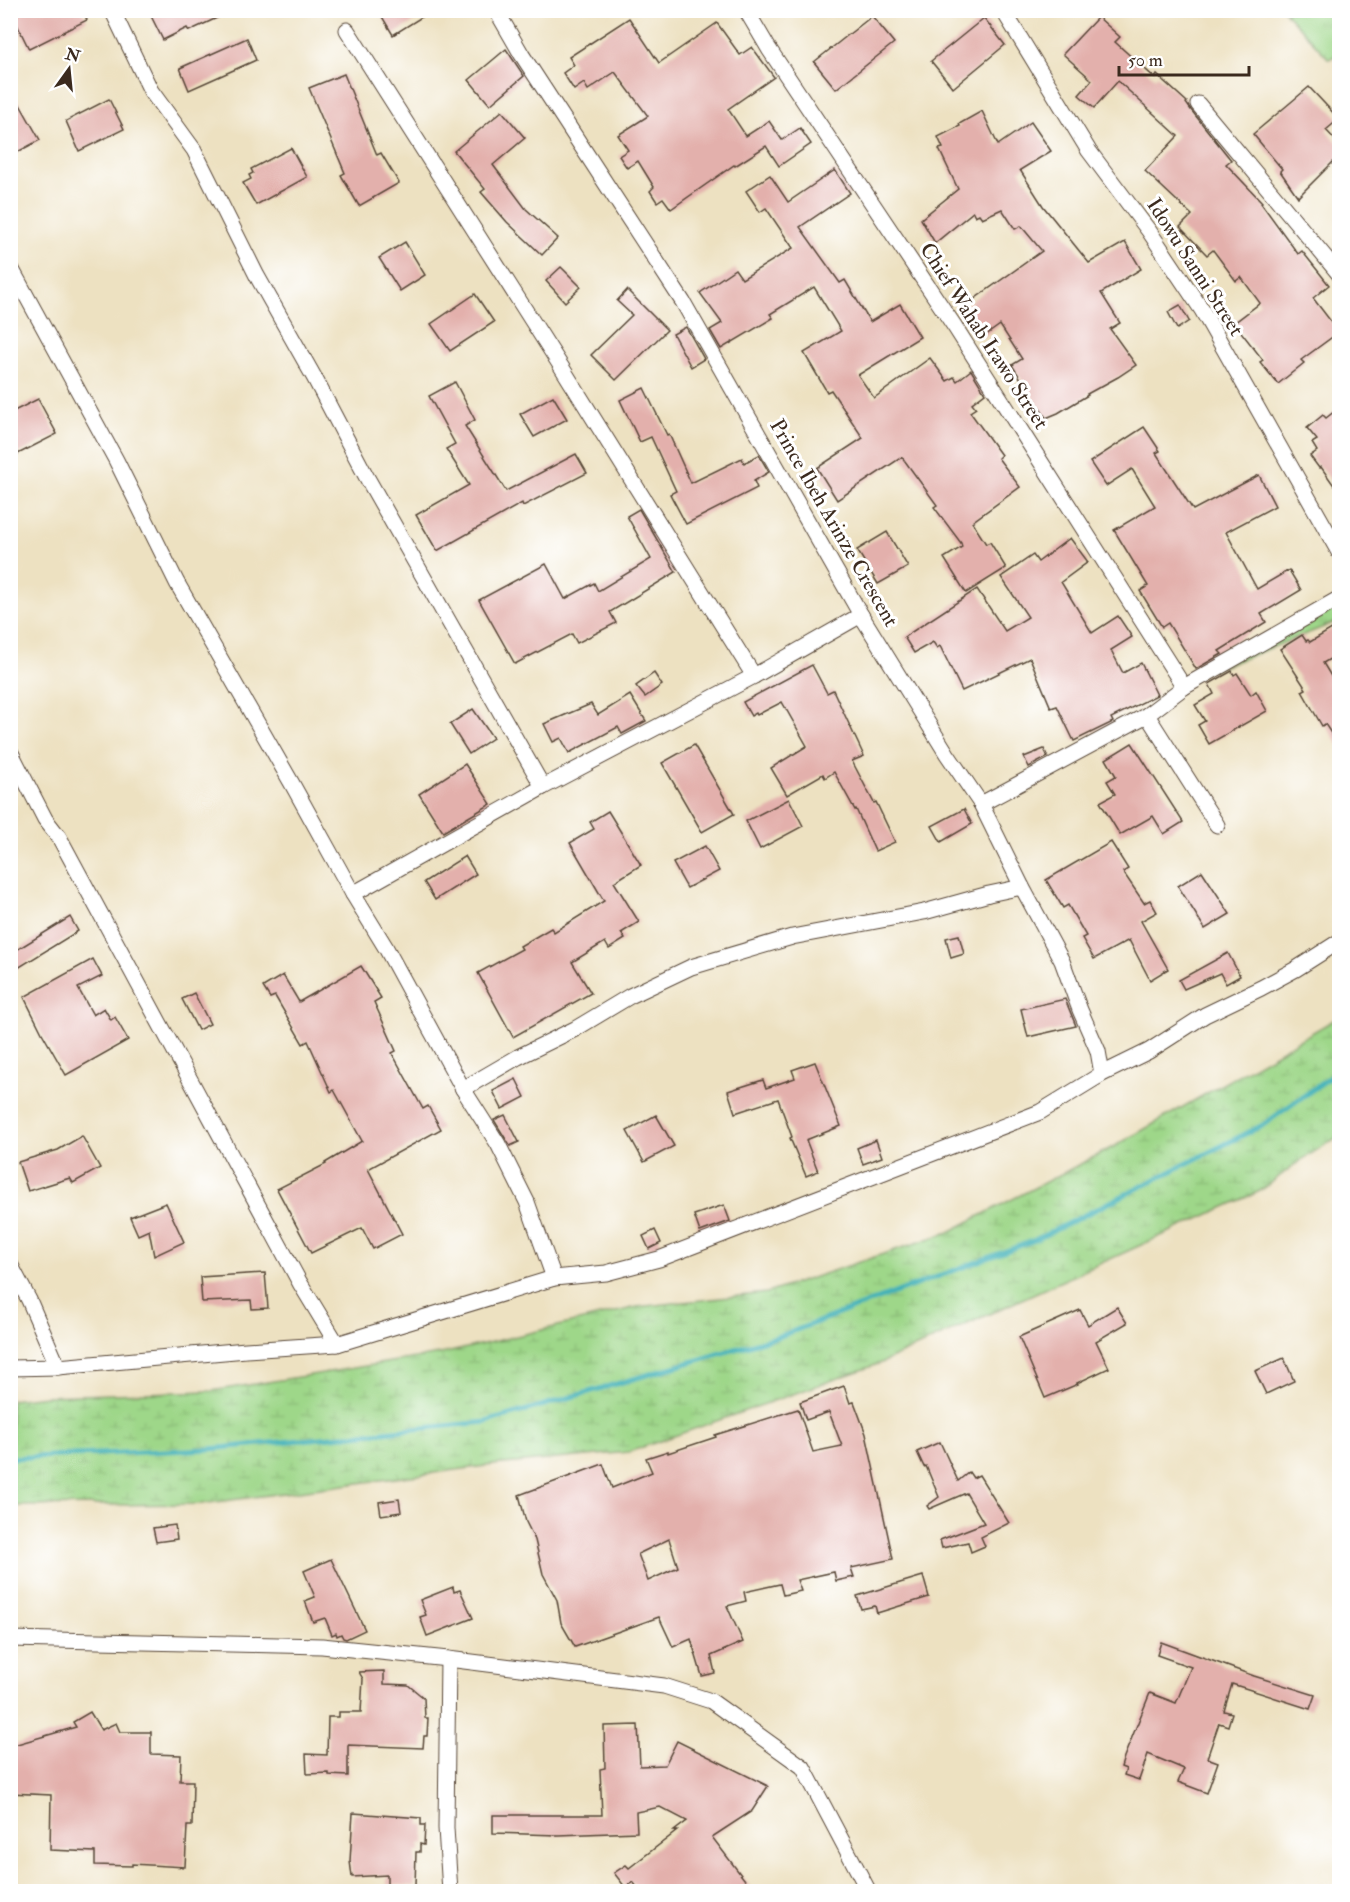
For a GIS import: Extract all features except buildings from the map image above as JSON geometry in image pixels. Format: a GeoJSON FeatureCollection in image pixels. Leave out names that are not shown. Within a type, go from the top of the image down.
{"type":"FeatureCollection","features":[{"type":"Feature","properties":{"kind":"street"},"geometry":{"type":"LineString","coordinates":[[112,10],[151,91],[194,150],[257,276],[366,476],[543,787]]}},
{"type":"Feature","properties":{"kind":"street","name":"Prince Ibeh Arinze Crescent"},"geometry":{"type":"LineString","coordinates":[[496,10],[522,55],[683,302],[861,615],[947,754],[981,804],[1062,961],[1098,1051],[1102,1074]]}},
{"type":"Feature","properties":{"kind":"street","name":"Chief Wahab Irawo Street"},"geometry":{"type":"LineString","coordinates":[[746,10],[775,59],[975,357],[1184,687]]}},
{"type":"Feature","properties":{"kind":"street","name":"Idowu Sanni Street"},"geometry":{"type":"LineString","coordinates":[[1003,10],[1089,151],[1149,231],[1202,310],[1340,554]]}},
{"type":"Feature","properties":{"kind":"street"},"geometry":{"type":"LineString","coordinates":[[347,30],[558,360],[754,676]]}},
{"type":"Feature","properties":{"kind":"street"},"geometry":{"type":"LineString","coordinates":[[1198,105],[1340,275]]}},
{"type":"Feature","properties":{"kind":"street"},"geometry":{"type":"LineString","coordinates":[[10,266],[117,460],[177,583],[391,957],[463,1089],[498,1144],[527,1202],[554,1278]]}},
{"type":"Feature","properties":{"kind":"street"},"geometry":{"type":"LineString","coordinates":[[981,804],[1147,715],[1184,687],[1340,598]]}},
{"type":"Feature","properties":{"kind":"street"},"geometry":{"type":"LineString","coordinates":[[353,894],[543,787],[754,676],[861,615]]}},
{"type":"Feature","properties":{"kind":"street"},"geometry":{"type":"LineString","coordinates":[[1147,715],[1217,825]]}},
{"type":"Feature","properties":{"kind":"street"},"geometry":{"type":"LineString","coordinates":[[10,751],[45,819],[59,837],[300,1283],[337,1344]]}},
{"type":"Feature","properties":{"kind":"street"},"geometry":{"type":"LineString","coordinates":[[463,1089],[518,1057],[575,1029],[630,996],[692,966],[792,937],[924,912],[1022,887]]}},
{"type":"Feature","properties":{"kind":"street"},"geometry":{"type":"LineString","coordinates":[[10,1368],[337,1344],[554,1278],[606,1273],[659,1259],[1040,1112],[1102,1074],[1149,1051],[1205,1015],[1287,974],[1340,941]]}},
{"type":"Feature","properties":{"kind":"street"},"geometry":{"type":"LineString","coordinates":[[10,1264],[29,1300],[58,1366]]}},
{"type":"Feature","properties":{"kind":"street"},"geometry":{"type":"LineString","coordinates":[[10,1639],[322,1646],[664,1686],[711,1701],[803,1767],[869,1892]]}},
{"type":"Feature","properties":{"kind":"street"},"geometry":{"type":"LineString","coordinates":[[448,1659],[446,1828],[450,1892]]}},
{"type":"Feature","properties":{"kind":"green space"},"geometry":{"type":"Polygon","coordinates":[[[1284,11],[1339,11],[1339,54],[1329,59],[1284,11]]]}},
{"type":"Feature","properties":{"kind":"green space"},"geometry":{"type":"Polygon","coordinates":[[[1339,606],[1339,621],[1212,671],[1339,606]]]}},
{"type":"Feature","properties":{"kind":"green space"},"geometry":{"type":"Polygon","coordinates":[[[1339,1017],[1339,1136],[1301,1160],[1260,1191],[881,1363],[629,1452],[493,1465],[201,1504],[11,1506],[11,1400],[47,1396],[212,1391],[446,1353],[637,1307],[767,1293],[949,1232],[1117,1145],[1339,1017]]]}},
{"type":"Feature","properties":{"kind":"waterway"},"geometry":{"type":"LineString","coordinates":[[10,1458],[210,1449],[486,1422],[783,1335],[1035,1240],[1263,1125],[1340,1070]]}}]}
